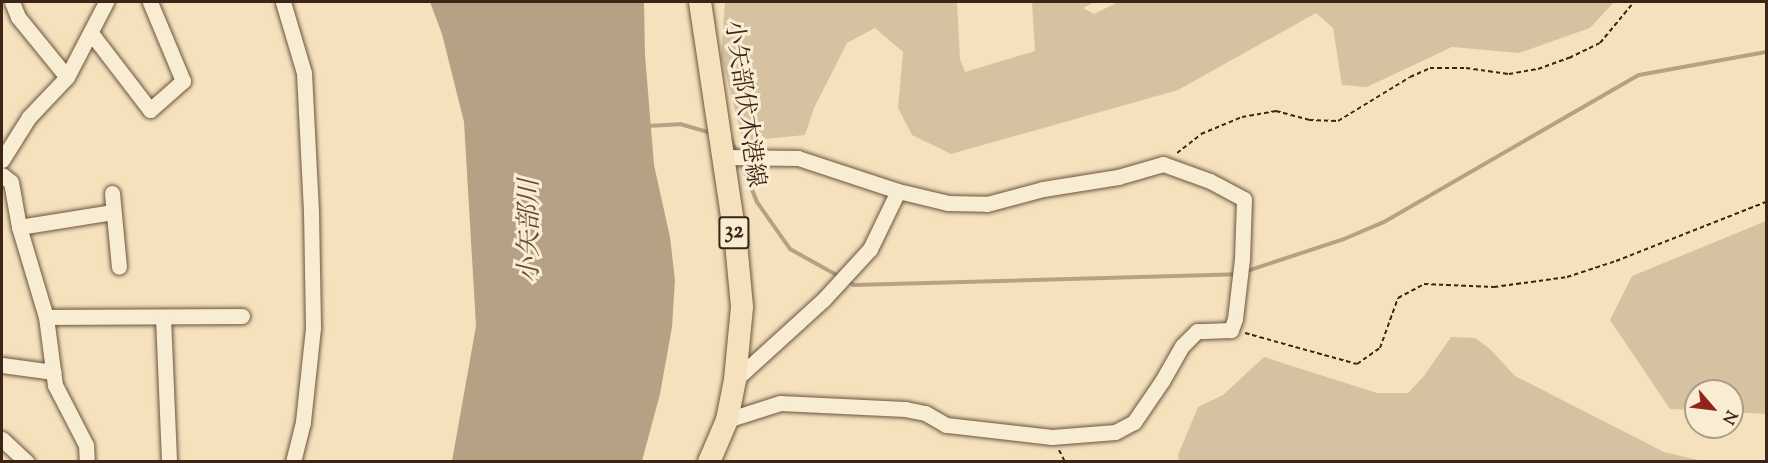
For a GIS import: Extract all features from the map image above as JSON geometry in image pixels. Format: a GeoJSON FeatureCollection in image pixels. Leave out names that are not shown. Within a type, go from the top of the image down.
{"type":"FeatureCollection","features":[{"type":"Feature","properties":{"kind":"main road","name":"小矢部伏木港線"},"geometry":{"type":"LineString","coordinates":[[700,2],[742,307],[735,380],[727,420],[709,462]]}},
{"type":"Feature","properties":{"kind":"street"},"geometry":{"type":"LineString","coordinates":[[12,2],[18,17],[67,76]]}},
{"type":"Feature","properties":{"kind":"street"},"geometry":{"type":"LineString","coordinates":[[2,160],[29,117],[67,76],[106,2]]}},
{"type":"Feature","properties":{"kind":"street"},"geometry":{"type":"LineString","coordinates":[[91,33],[150,110],[183,81],[150,2]]}},
{"type":"Feature","properties":{"kind":"street"},"geometry":{"type":"LineString","coordinates":[[283,2],[304,73],[311,212],[313,328],[303,422],[293,462]]}},
{"type":"Feature","properties":{"kind":"street"},"geometry":{"type":"LineString","coordinates":[[723,157],[798,158],[898,191],[948,203],[987,204],[1043,189],[1118,177],[1163,164],[1210,181],[1244,198],[1242,259],[1235,319],[1231,330],[1197,331],[1182,346],[1134,422],[1115,432],[1052,437],[946,425],[925,413],[905,409],[780,403],[727,420]]}},
{"type":"Feature","properties":{"kind":"street"},"geometry":{"type":"LineString","coordinates":[[2,175],[11,182],[19,227],[46,317],[55,385],[86,445],[87,462]]}},
{"type":"Feature","properties":{"kind":"street"},"geometry":{"type":"LineString","coordinates":[[735,380],[825,299],[870,249],[898,191]]}},
{"type":"Feature","properties":{"kind":"street"},"geometry":{"type":"LineString","coordinates":[[112,193],[119,267]]}},
{"type":"Feature","properties":{"kind":"street"},"geometry":{"type":"LineString","coordinates":[[19,227],[113,212]]}},
{"type":"Feature","properties":{"kind":"street"},"geometry":{"type":"LineString","coordinates":[[46,317],[242,316]]}},
{"type":"Feature","properties":{"kind":"street"},"geometry":{"type":"LineString","coordinates":[[163,317],[169,462]]}},
{"type":"Feature","properties":{"kind":"street"},"geometry":{"type":"LineString","coordinates":[[2,365],[54,372]]}},
{"type":"Feature","properties":{"kind":"street"},"geometry":{"type":"LineString","coordinates":[[2,439],[27,462]]}},
{"type":"Feature","properties":{"kind":"path"},"geometry":{"type":"LineString","coordinates":[[1163,164],[1201,134],[1242,117],[1276,111],[1309,120],[1338,121],[1410,77],[1430,68],[1466,68],[1509,74],[1538,69],[1569,58],[1600,43],[1634,2]]}},
{"type":"Feature","properties":{"kind":"path"},"geometry":{"type":"LineString","coordinates":[[1231,330],[1357,363],[1380,348],[1398,298],[1424,284],[1494,287],[1567,277],[1616,261],[1767,202]]}},
{"type":"Feature","properties":{"kind":"shaded area"},"geometry":{"type":"Polygon","coordinates":[[[725,2],[957,2],[960,59],[965,72],[1035,51],[1032,2],[1095,2],[1083,8],[1094,14],[1118,2],[1614,2],[1590,28],[1519,53],[1452,47],[1367,87],[1342,85],[1333,28],[1316,13],[1178,90],[951,154],[912,135],[898,108],[903,52],[875,28],[847,43],[814,108],[805,135],[743,141],[721,56],[725,2]]]}},
{"type":"Feature","properties":{"kind":"shaded area"},"geometry":{"type":"Polygon","coordinates":[[[1766,221],[1766,414],[1744,413],[1744,379],[1684,379],[1684,410],[1670,409],[1610,320],[1632,276],[1766,221]]]}},
{"type":"Feature","properties":{"kind":"shaded area"},"geometry":{"type":"Polygon","coordinates":[[[1451,337],[1475,338],[1490,349],[1515,376],[1664,452],[1703,461],[1179,461],[1178,455],[1198,407],[1223,395],[1264,357],[1377,393],[1408,393],[1424,376],[1451,337]]]}},
{"type":"Feature","properties":{"kind":"water","name":"小矢部川"},"geometry":{"type":"Polygon","coordinates":[[[430,2],[644,2],[645,55],[654,165],[670,237],[675,280],[672,327],[660,394],[642,461],[452,461],[476,326],[464,122],[442,34],[430,2]]]}},
{"type":"Feature","properties":{"kind":"waterway"},"geometry":{"type":"LineString","coordinates":[[1244,272],[1344,239],[1384,222],[1639,75],[1766,52]]}},
{"type":"Feature","properties":{"kind":"waterway"},"geometry":{"type":"LineString","coordinates":[[646,126],[680,124],[712,133]]}},
{"type":"Feature","properties":{"kind":"waterway"},"geometry":{"type":"LineString","coordinates":[[730,138],[737,153]]}},
{"type":"Feature","properties":{"kind":"waterway"},"geometry":{"type":"LineString","coordinates":[[740,160],[757,202],[790,249],[840,277]]}},
{"type":"Feature","properties":{"kind":"waterway"},"geometry":{"type":"LineString","coordinates":[[847,281],[854,285],[1237,274]]}}]}
